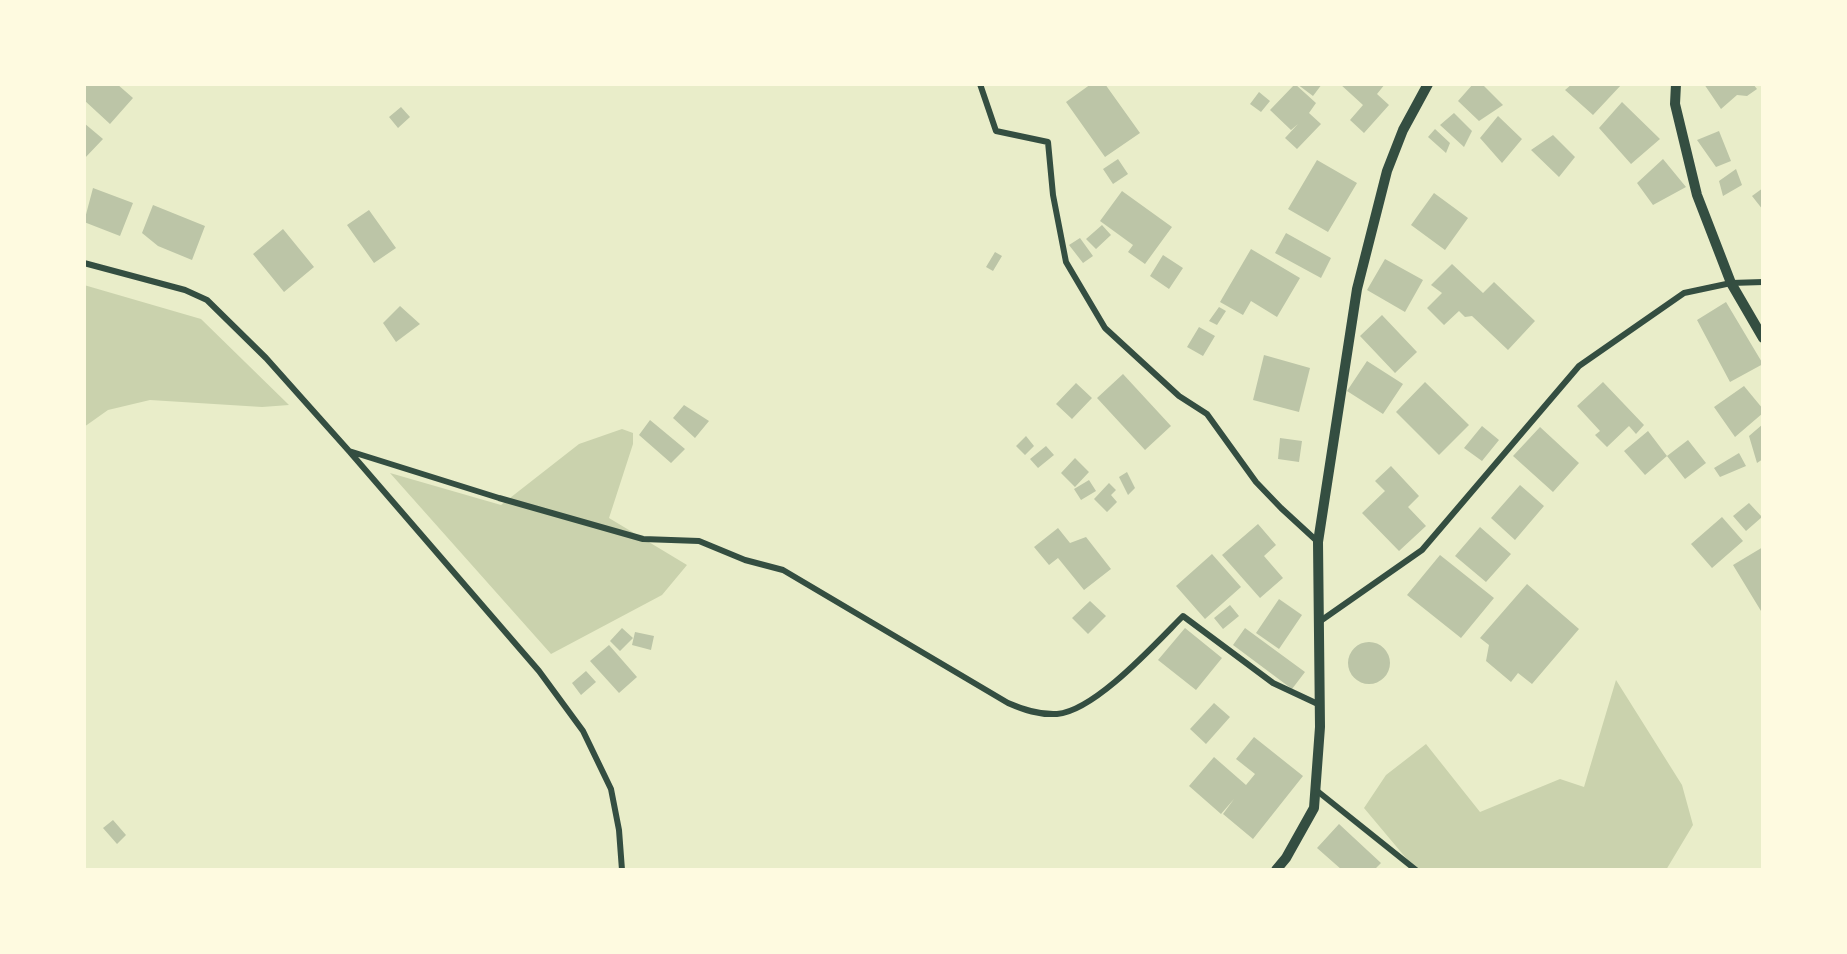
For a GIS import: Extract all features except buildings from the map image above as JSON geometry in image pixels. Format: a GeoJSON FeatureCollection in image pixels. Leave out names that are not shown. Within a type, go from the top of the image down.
{"type":"FeatureCollection","features":[{"type":"Feature","properties":{"kind":"street"},"geometry":{"type":"LineString","coordinates":[[980,84],[996,131],[1048,142],[1053,195],[1066,262],[1106,328],[1179,396],[1207,414],[1256,482],[1318,542]]}},
{"type":"Feature","properties":{"kind":"street"},"geometry":{"type":"LineString","coordinates":[[1676,84],[1675,104],[1697,195],[1731,283],[1763,338]]}},
{"type":"Feature","properties":{"kind":"street"},"geometry":{"type":"LineString","coordinates":[[1276,870],[1314,808],[1320,705],[1318,542],[1356,289],[1387,171],[1403,130],[1426,85]]}},
{"type":"Feature","properties":{"kind":"street"},"geometry":{"type":"LineString","coordinates":[[84,263],[184,290],[207,300],[266,358],[350,451],[539,670],[583,731],[611,789],[619,830],[622,870]]}},
{"type":"Feature","properties":{"kind":"street"},"geometry":{"type":"LineString","coordinates":[[1319,622],[1422,550],[1579,366],[1684,293],[1731,283],[1763,282]]}},
{"type":"Feature","properties":{"kind":"street"},"geometry":{"type":"LineString","coordinates":[[350,451],[499,498],[643,539],[699,541],[745,560],[783,570],[1008,703],[1035,713],[1059,714],[1086,702],[1119,678],[1183,616],[1273,683],[1320,705]]}},
{"type":"Feature","properties":{"kind":"street"},"geometry":{"type":"LineString","coordinates":[[1316,789],[1416,870]]}},
{"type":"Feature","properties":{"kind":"green space"},"geometry":{"type":"Polygon","coordinates":[[[84,285],[201,319],[289,405],[262,407],[150,400],[108,410],[84,427],[84,285]]]}},
{"type":"Feature","properties":{"kind":"green space"},"geometry":{"type":"Polygon","coordinates":[[[622,429],[633,433],[633,444],[609,518],[687,565],[662,595],[551,654],[390,473],[501,505],[579,444],[622,429]]]}},
{"type":"Feature","properties":{"kind":"green space"},"geometry":{"type":"Polygon","coordinates":[[[1616,680],[1682,785],[1693,825],[1666,870],[1416,870],[1364,808],[1386,775],[1426,744],[1480,812],[1560,779],[1584,787],[1616,680]]]}}]}
